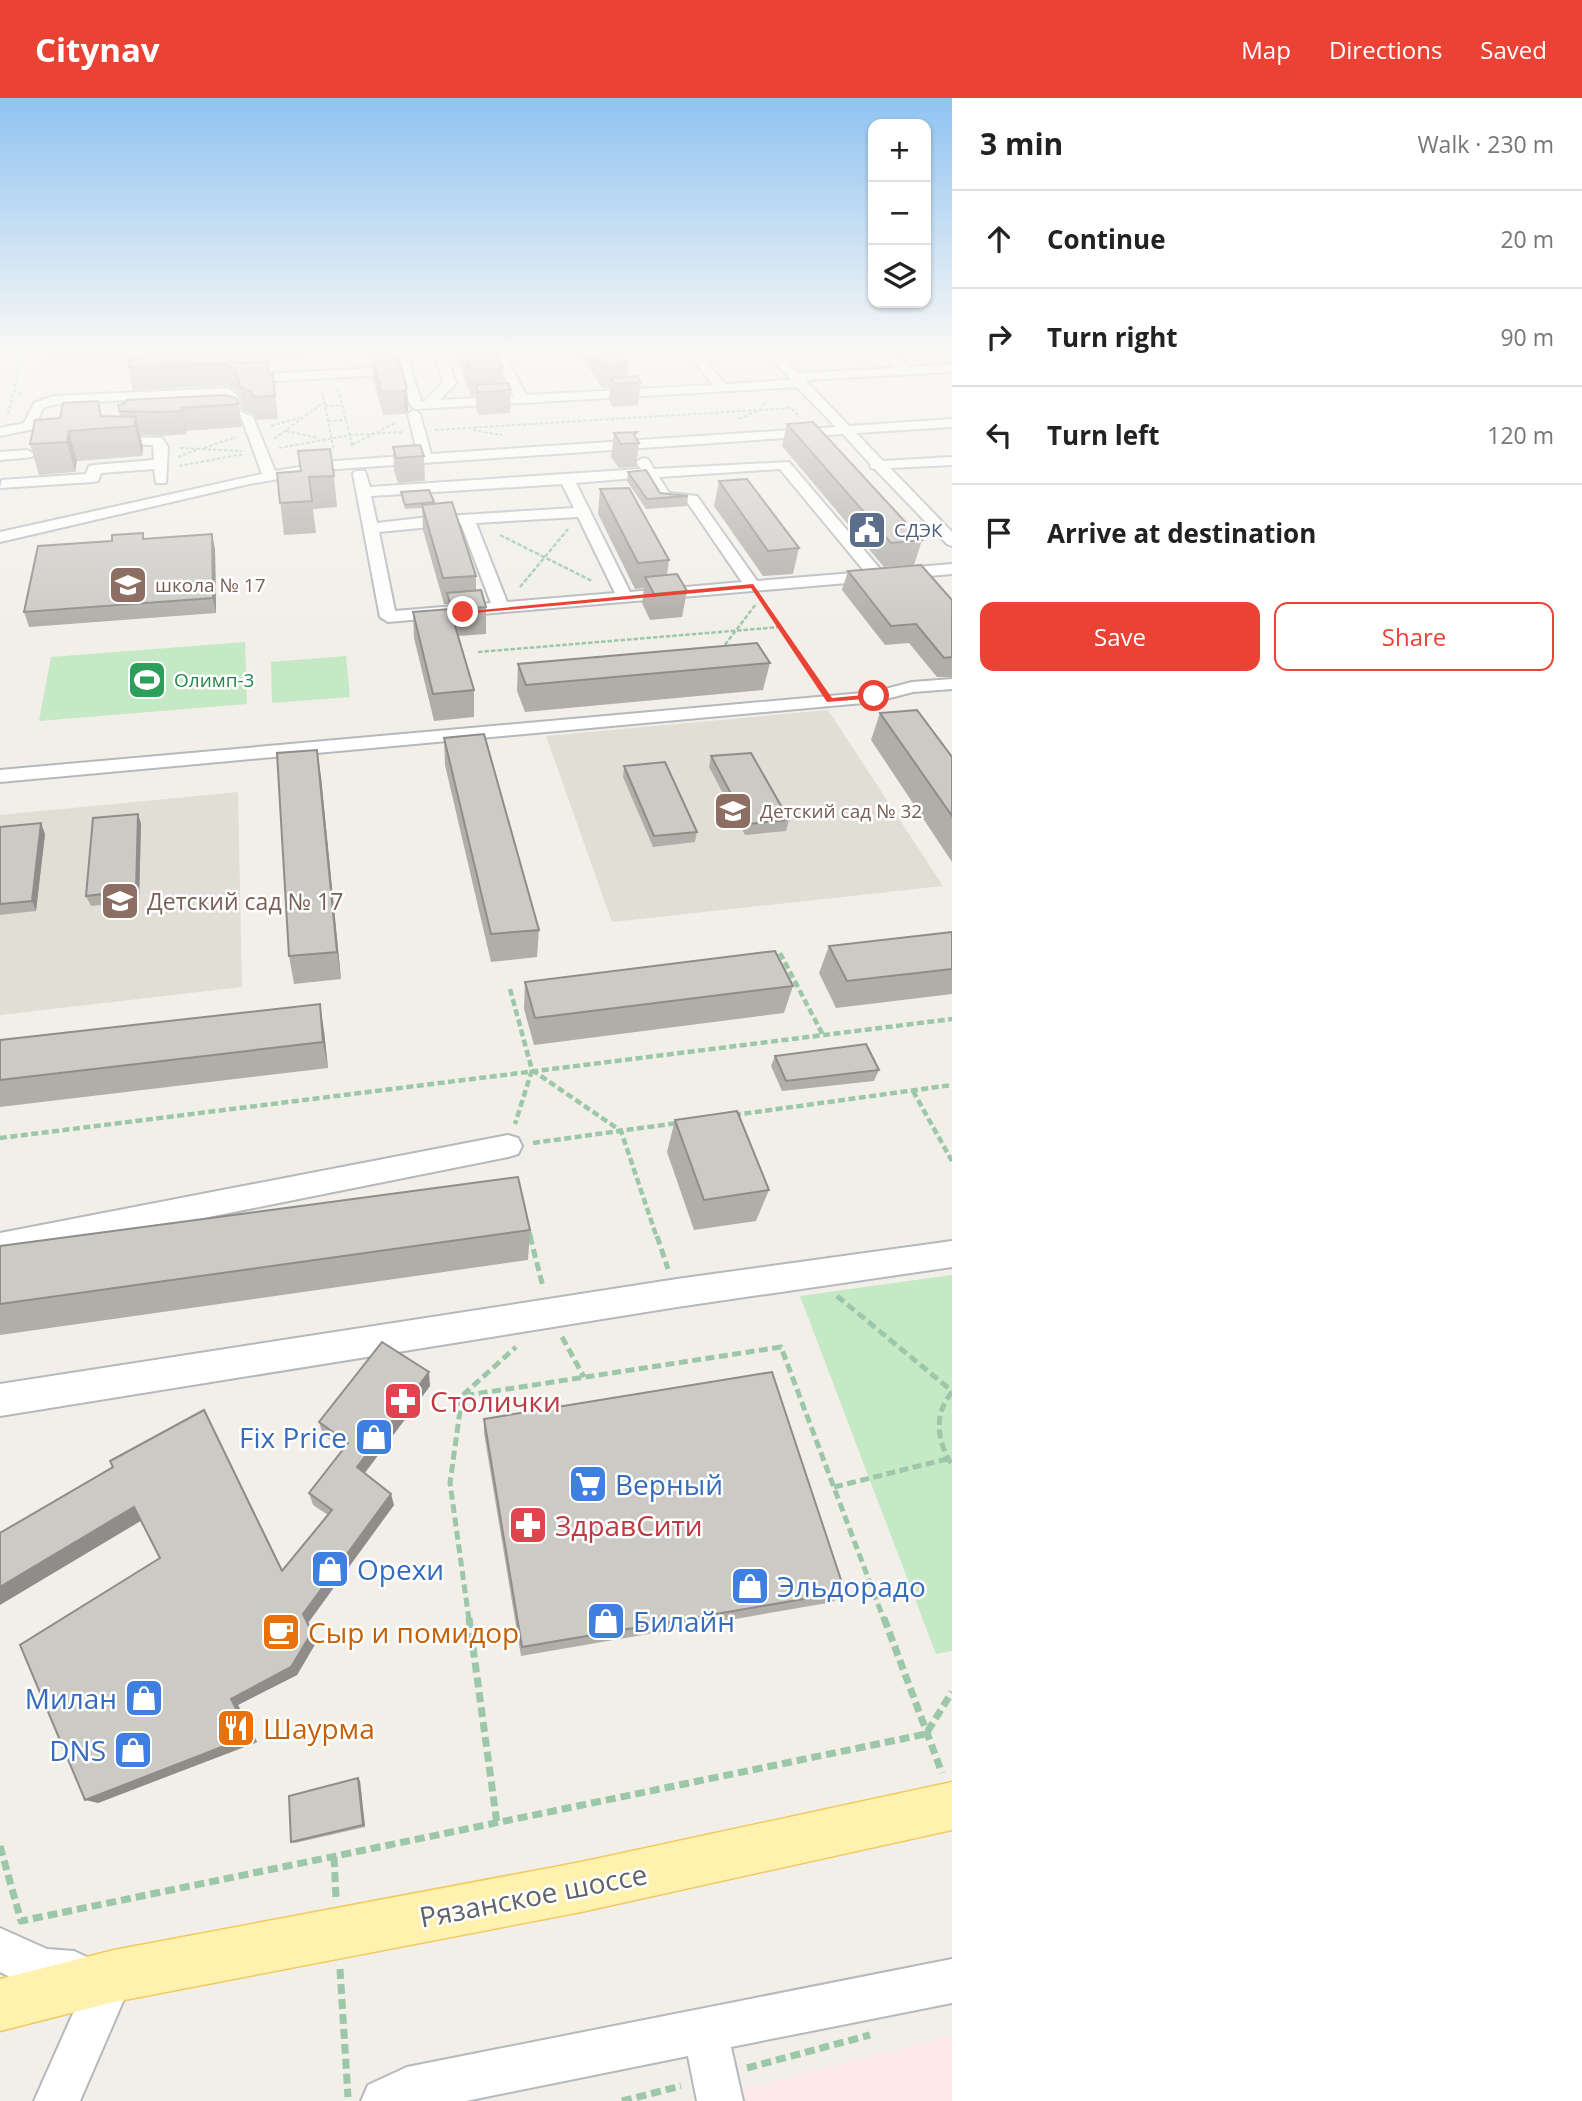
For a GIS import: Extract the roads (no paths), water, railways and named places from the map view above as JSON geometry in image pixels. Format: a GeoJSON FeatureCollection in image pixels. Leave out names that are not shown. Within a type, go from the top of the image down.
{"type":"FeatureCollection","features":[{"type":"Feature","properties":{"kind":"main road","name":"Рязанское шоссе"},"geometry":{"type":"LineString","coordinates":[[0,2005],[114,1976],[581,1887],[949,1796]]}},
{"type":"Feature","properties":{"kind":"street"},"geometry":{"type":"LineString","coordinates":[[159,443],[161,447],[162,499]]}},
{"type":"Feature","properties":{"kind":"street"},"geometry":{"type":"LineString","coordinates":[[256,443],[270,476]]}},
{"type":"Feature","properties":{"kind":"street"},"geometry":{"type":"LineString","coordinates":[[423,443],[425,458]]}},
{"type":"Feature","properties":{"kind":"street"},"geometry":{"type":"LineString","coordinates":[[0,537],[162,499],[336,465],[641,443]]}},
{"type":"Feature","properties":{"kind":"street"},"geometry":{"type":"LineString","coordinates":[[857,443],[952,541]]}},
{"type":"Feature","properties":{"kind":"street"},"geometry":{"type":"LineString","coordinates":[[632,444],[664,497],[692,499],[753,586]]}},
{"type":"Feature","properties":{"kind":"street"},"geometry":{"type":"LineString","coordinates":[[0,456],[26,454]]}},
{"type":"Feature","properties":{"kind":"street"},"geometry":{"type":"LineString","coordinates":[[876,465],[952,461]]}},
{"type":"Feature","properties":{"kind":"street"},"geometry":{"type":"LineString","coordinates":[[357,463],[388,617],[952,569]]}},
{"type":"Feature","properties":{"kind":"street"},"geometry":{"type":"LineString","coordinates":[[2,484],[93,478],[94,469],[161,464]]}},
{"type":"Feature","properties":{"kind":"street"},"geometry":{"type":"LineString","coordinates":[[364,492],[784,465],[876,575]]}},
{"type":"Feature","properties":{"kind":"street"},"geometry":{"type":"LineString","coordinates":[[567,479],[625,597]]}},
{"type":"Feature","properties":{"kind":"street"},"geometry":{"type":"LineString","coordinates":[[371,528],[581,512]]}},
{"type":"Feature","properties":{"kind":"street"},"geometry":{"type":"LineString","coordinates":[[0,776],[829,701],[874,696],[912,687],[952,684]]}},
{"type":"Feature","properties":{"kind":"street"},"geometry":{"type":"LineString","coordinates":[[0,1246],[508,1146]]}},
{"type":"Feature","properties":{"kind":"street"},"geometry":{"type":"LineString","coordinates":[[0,1400],[677,1293],[952,1254]]}},
{"type":"Feature","properties":{"kind":"street"},"geometry":{"type":"LineString","coordinates":[[0,1950],[46,1971],[114,1976],[57,2101]]}},
{"type":"Feature","properties":{"kind":"street"},"geometry":{"type":"LineString","coordinates":[[384,2101],[407,2090],[952,1981]]}},
{"type":"Feature","properties":{"kind":"street"},"geometry":{"type":"LineString","coordinates":[[705,2030],[718,2089]]}},
{"type":"Feature","properties":{"kind":"lane"},"geometry":{"type":"LineString","coordinates":[[467,519],[501,608]]}},
{"type":"Feature","properties":{"kind":"place","name":"СДЭК"},"geometry":{"type":"Point","coordinates":[867,530]}},
{"type":"Feature","properties":{"kind":"place","name":"школа № 17"},"geometry":{"type":"Point","coordinates":[128,585]}},
{"type":"Feature","properties":{"kind":"place","name":"Олимп-3"},"geometry":{"type":"Point","coordinates":[147,680]}},
{"type":"Feature","properties":{"kind":"place","name":"Детский сад № 32"},"geometry":{"type":"Point","coordinates":[733,811]}},
{"type":"Feature","properties":{"kind":"place","name":"Детский сад № 17"},"geometry":{"type":"Point","coordinates":[120,901]}},
{"type":"Feature","properties":{"kind":"place","name":"Столички"},"geometry":{"type":"Point","coordinates":[403,1401]}},
{"type":"Feature","properties":{"kind":"place","name":"Fix Price"},"geometry":{"type":"Point","coordinates":[374,1437]}},
{"type":"Feature","properties":{"kind":"place","name":"Верный"},"geometry":{"type":"Point","coordinates":[588,1484]}},
{"type":"Feature","properties":{"kind":"place","name":"ЗдравСити"},"geometry":{"type":"Point","coordinates":[528,1525]}},
{"type":"Feature","properties":{"kind":"place","name":"Орехи"},"geometry":{"type":"Point","coordinates":[330,1569]}},
{"type":"Feature","properties":{"kind":"place","name":"Эльдорадо"},"geometry":{"type":"Point","coordinates":[750,1586]}},
{"type":"Feature","properties":{"kind":"place","name":"Билайн"},"geometry":{"type":"Point","coordinates":[606,1621]}},
{"type":"Feature","properties":{"kind":"place","name":"Сыр и помидор"},"geometry":{"type":"Point","coordinates":[281,1632]}},
{"type":"Feature","properties":{"kind":"place","name":"Милан"},"geometry":{"type":"Point","coordinates":[144,1698]}},
{"type":"Feature","properties":{"kind":"place","name":"Шаурма"},"geometry":{"type":"Point","coordinates":[236,1728]}},
{"type":"Feature","properties":{"kind":"place","name":"DNS"},"geometry":{"type":"Point","coordinates":[133,1750]}}]}
